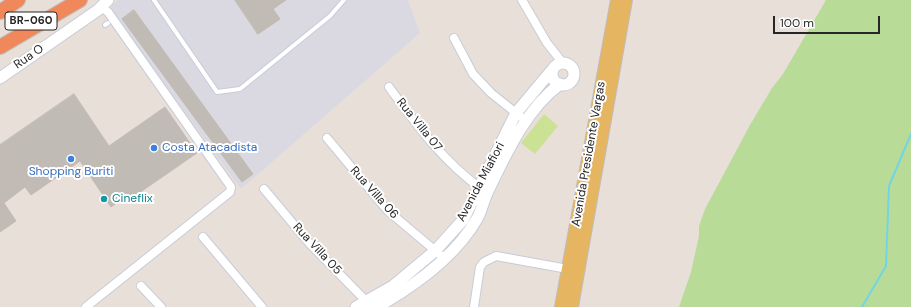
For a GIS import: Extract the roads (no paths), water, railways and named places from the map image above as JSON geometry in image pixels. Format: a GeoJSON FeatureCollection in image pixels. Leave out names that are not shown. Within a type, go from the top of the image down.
{"type":"FeatureCollection","features":[{"type":"Feature","properties":{"kind":"highway","name":"BR-060"},"geometry":{"type":"LineString","coordinates":[[0,12],[18,0]]}},
{"type":"Feature","properties":{"kind":"highway","name":"BR-060"},"geometry":{"type":"LineString","coordinates":[[0,42],[63,0]]}},
{"type":"Feature","properties":{"kind":"highway"},"geometry":{"type":"LineString","coordinates":[[0,47],[80,0]]}},
{"type":"Feature","properties":{"kind":"main road","name":"Avenida Presidente Vargas"},"geometry":{"type":"LineString","coordinates":[[572,307],[617,0]]}},
{"type":"Feature","properties":{"kind":"main road","name":"Avenida Presidente Vargas"},"geometry":{"type":"LineString","coordinates":[[561,307],[626,0]]}},
{"type":"Feature","properties":{"kind":"street"},"geometry":{"type":"LineString","coordinates":[[522,0],[562,62],[570,65],[575,72],[572,81],[564,85],[553,79],[552,70],[562,62]]}},
{"type":"Feature","properties":{"kind":"street","name":"Rua O"},"geometry":{"type":"LineString","coordinates":[[0,78],[102,5]]}},
{"type":"Feature","properties":{"kind":"street"},"geometry":{"type":"LineString","coordinates":[[86,307],[230,192],[231,187],[102,5]]}},
{"type":"Feature","properties":{"kind":"street"},"geometry":{"type":"LineString","coordinates":[[454,38],[473,74],[491,93],[526,121]]}},
{"type":"Feature","properties":{"kind":"street","name":"Avenida Miafiori"},"geometry":{"type":"LineString","coordinates":[[377,307],[416,282],[444,258],[478,217],[484,190],[516,113],[552,70]]}},
{"type":"Feature","properties":{"kind":"street","name":"Avenida Miafiori"},"geometry":{"type":"LineString","coordinates":[[356,307],[369,304],[394,286],[435,251],[462,220],[484,190],[526,121],[547,94],[560,84]]}},
{"type":"Feature","properties":{"kind":"street","name":"Rua Villa 07"},"geometry":{"type":"LineString","coordinates":[[389,87],[425,136],[441,153],[484,190]]}},
{"type":"Feature","properties":{"kind":"street","name":"Rua Villa 06"},"geometry":{"type":"LineString","coordinates":[[327,138],[388,211],[444,258]]}},
{"type":"Feature","properties":{"kind":"street","name":"Rua Villa 05"},"geometry":{"type":"LineString","coordinates":[[264,189],[310,244],[369,304]]}},
{"type":"Feature","properties":{"kind":"street"},"geometry":{"type":"LineString","coordinates":[[203,236],[262,307]]}},
{"type":"Feature","properties":{"kind":"street"},"geometry":{"type":"LineString","coordinates":[[474,307],[480,267],[484,262],[496,256],[568,269]]}},
{"type":"Feature","properties":{"kind":"street"},"geometry":{"type":"LineString","coordinates":[[141,286],[161,307]]}},
{"type":"Feature","properties":{"kind":"lane"},"geometry":{"type":"LineString","coordinates":[[102,5],[114,0]]}},
{"type":"Feature","properties":{"kind":"lane"},"geometry":{"type":"LineString","coordinates":[[154,0],[218,92],[240,89],[330,16],[344,0]]}},
{"type":"Feature","properties":{"kind":"waterway"},"geometry":{"type":"LineString","coordinates":[[862,307],[886,266],[889,186],[911,134]]}},
{"type":"Feature","properties":{"kind":"place","name":"Costa Atacadista"},"geometry":{"type":"Point","coordinates":[154,148]}},
{"type":"Feature","properties":{"kind":"place","name":"Shopping Buriti"},"geometry":{"type":"Point","coordinates":[71,159]}},
{"type":"Feature","properties":{"kind":"place","name":"Cineflix"},"geometry":{"type":"Point","coordinates":[104,199]}}]}
